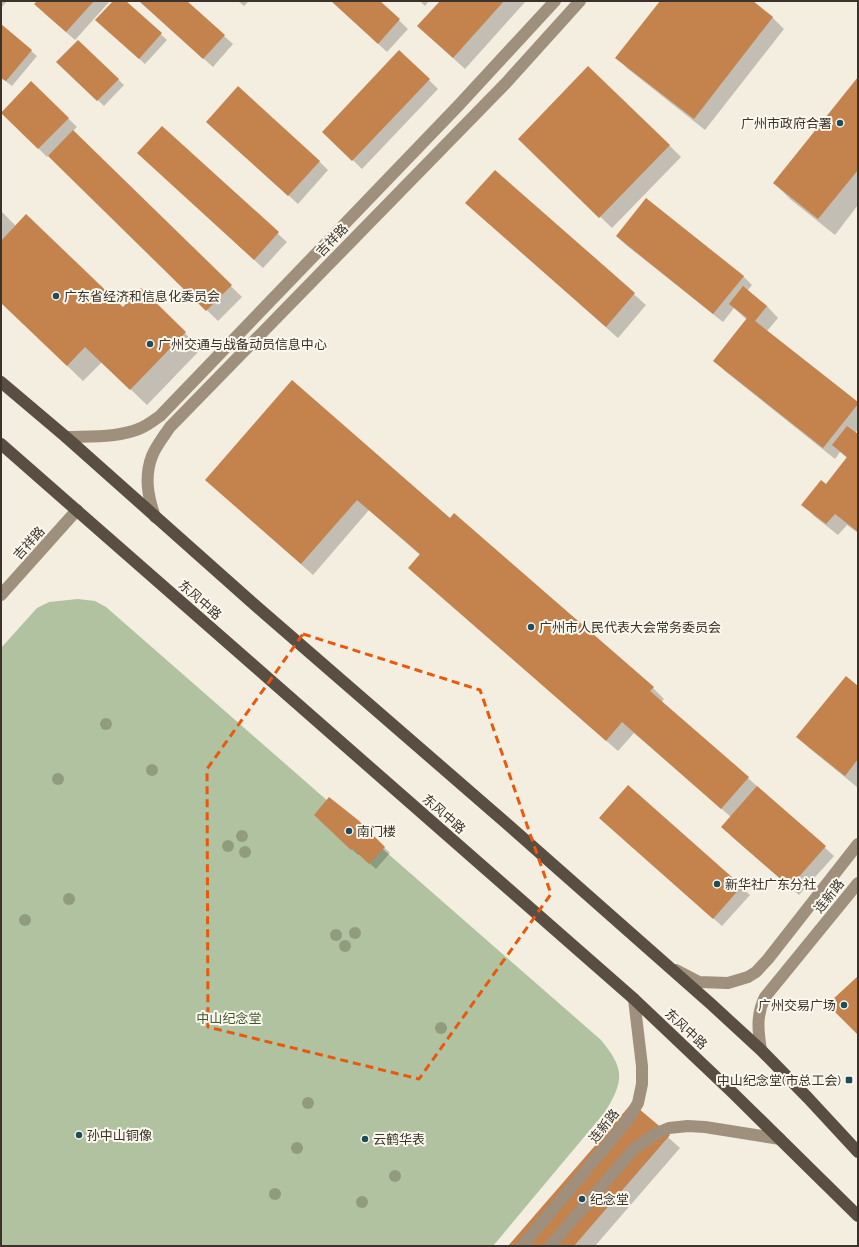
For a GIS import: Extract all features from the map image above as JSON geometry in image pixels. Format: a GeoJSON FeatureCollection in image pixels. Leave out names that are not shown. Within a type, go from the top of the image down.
{"type":"FeatureCollection","features":[{"type":"Feature","properties":{"kind":"highway"},"geometry":{"type":"LineString","coordinates":[[1,382],[66,437],[155,517],[671,968],[761,1050],[858,1152]]}},
{"type":"Feature","properties":{"kind":"highway","name":"东风中路"},"geometry":{"type":"LineString","coordinates":[[1,444],[634,1000],[780,1139],[858,1216]]}},
{"type":"Feature","properties":{"kind":"street","name":"吉祥路"},"geometry":{"type":"LineString","coordinates":[[66,437],[121,434],[140,428],[160,416],[442,123],[555,1]]}},
{"type":"Feature","properties":{"kind":"street","name":"吉祥路"},"geometry":{"type":"LineString","coordinates":[[155,517],[149,498],[147,474],[152,455],[170,428],[333,259],[465,126],[580,1]]}},
{"type":"Feature","properties":{"kind":"street","name":"吉祥路"},"geometry":{"type":"LineString","coordinates":[[1,595],[77,510]]}},
{"type":"Feature","properties":{"kind":"street","name":"连新路"},"geometry":{"type":"LineString","coordinates":[[671,968],[699,982],[728,983],[748,977],[768,959],[858,844]]}},
{"type":"Feature","properties":{"kind":"street","name":"连新路"},"geometry":{"type":"LineString","coordinates":[[761,1050],[757,1030],[759,1013],[766,997],[858,883]]}},
{"type":"Feature","properties":{"kind":"street","name":"连新路"},"geometry":{"type":"LineString","coordinates":[[522,1246],[609,1143],[629,1118],[638,1103],[642,1084],[642,1066],[634,1000]]}},
{"type":"Feature","properties":{"kind":"street"},"geometry":{"type":"LineString","coordinates":[[550,1246],[634,1149],[657,1133],[669,1128],[694,1126],[780,1139]]}},
{"type":"Feature","properties":{"kind":"highlighted area"},"geometry":{"type":"Polygon","coordinates":[[[303,634],[480,690],[551,894],[419,1079],[208,1027],[207,769],[303,634]]]}},
{"type":"Feature","properties":{"kind":"green space","name":"中山纪念堂"},"geometry":{"type":"Polygon","coordinates":[[[78,599],[95,601],[106,607],[601,1040],[609,1050],[618,1067],[619,1075],[616,1092],[605,1112],[493,1246],[1,1246],[1,648],[37,608],[49,602],[78,599]]]}},
{"type":"Feature","properties":{"kind":"building"},"geometry":{"type":"Polygon","coordinates":[[[37,1],[94,1],[66,32],[34,4],[37,1]]]}},
{"type":"Feature","properties":{"kind":"building"},"geometry":{"type":"Polygon","coordinates":[[[113,1],[126,1],[162,33],[139,59],[95,20],[113,1]]]}},
{"type":"Feature","properties":{"kind":"building"},"geometry":{"type":"Polygon","coordinates":[[[139,1],[187,1],[225,35],[203,59],[139,1]]]}},
{"type":"Feature","properties":{"kind":"building"},"geometry":{"type":"Polygon","coordinates":[[[331,1],[380,1],[400,19],[378,44],[331,1]]]}},
{"type":"Feature","properties":{"kind":"building"},"geometry":{"type":"Polygon","coordinates":[[[440,1],[504,1],[453,58],[417,26],[440,1]]]}},
{"type":"Feature","properties":{"kind":"building"},"geometry":{"type":"Polygon","coordinates":[[[660,1],[753,1],[773,17],[694,119],[615,58],[660,1]]]}},
{"type":"Feature","properties":{"kind":"building"},"geometry":{"type":"Polygon","coordinates":[[[1,24],[32,50],[6,81],[1,78],[1,24]]]}},
{"type":"Feature","properties":{"kind":"building"},"geometry":{"type":"Polygon","coordinates":[[[78,40],[119,79],[97,101],[56,62],[78,40]]]}},
{"type":"Feature","properties":{"kind":"building"},"geometry":{"type":"Polygon","coordinates":[[[399,50],[430,79],[352,161],[322,132],[399,50]]]}},
{"type":"Feature","properties":{"kind":"building"},"geometry":{"type":"Polygon","coordinates":[[[588,66],[670,145],[599,218],[518,139],[588,66]]]}},
{"type":"Feature","properties":{"kind":"building","name":"广州市政府合署"},"geometry":{"type":"Polygon","coordinates":[[[858,77],[858,170],[818,219],[773,183],[858,77]]]}},
{"type":"Feature","properties":{"kind":"building"},"geometry":{"type":"Polygon","coordinates":[[[31,81],[69,118],[38,149],[1,113],[31,81]]]}},
{"type":"Feature","properties":{"kind":"building"},"geometry":{"type":"Polygon","coordinates":[[[238,86],[320,161],[288,196],[206,122],[238,86]]]}},
{"type":"Feature","properties":{"kind":"building"},"geometry":{"type":"Polygon","coordinates":[[[162,126],[279,232],[254,260],[137,153],[162,126]]]}},
{"type":"Feature","properties":{"kind":"building"},"geometry":{"type":"Polygon","coordinates":[[[73,130],[232,285],[206,311],[48,156],[73,130]]]}},
{"type":"Feature","properties":{"kind":"building"},"geometry":{"type":"Polygon","coordinates":[[[495,170],[635,293],[606,327],[465,203],[495,170]]]}},
{"type":"Feature","properties":{"kind":"building"},"geometry":{"type":"Polygon","coordinates":[[[646,198],[744,276],[713,314],[616,236],[646,198]]]}},
{"type":"Feature","properties":{"kind":"building","name":"广东省经济和信息化委员会"},"geometry":{"type":"Polygon","coordinates":[[[26,214],[123,307],[141,288],[186,332],[130,390],[85,347],[67,366],[1,303],[1,241],[26,214]]]}},
{"type":"Feature","properties":{"kind":"building"},"geometry":{"type":"Polygon","coordinates":[[[743,286],[767,306],[755,321],[858,402],[858,404],[823,448],[713,361],[747,318],[729,304],[743,286]]]}},
{"type":"Feature","properties":{"kind":"building","name":"广州市人民代表大会常务委员会"},"geometry":{"type":"Polygon","coordinates":[[[292,380],[450,518],[454,513],[654,687],[650,691],[749,777],[721,809],[622,722],[606,741],[408,568],[420,554],[357,500],[301,564],[205,480],[292,380]]]}},
{"type":"Feature","properties":{"kind":"building"},"geometry":{"type":"Polygon","coordinates":[[[847,426],[858,434],[858,532],[835,514],[826,524],[801,505],[821,480],[826,484],[847,457],[832,445],[847,426]]]}},
{"type":"Feature","properties":{"kind":"building"},"geometry":{"type":"Polygon","coordinates":[[[846,676],[858,686],[858,759],[845,776],[796,737],[846,676]]]}},
{"type":"Feature","properties":{"kind":"building"},"geometry":{"type":"Polygon","coordinates":[[[628,785],[742,886],[713,919],[599,818],[628,785]]]}},
{"type":"Feature","properties":{"kind":"building"},"geometry":{"type":"Polygon","coordinates":[[[757,786],[826,846],[790,887],[721,827],[757,786]]]}},
{"type":"Feature","properties":{"kind":"building","name":"南门楼"},"geometry":{"type":"Polygon","coordinates":[[[329,797],[358,820],[385,847],[369,864],[353,849],[351,850],[314,815],[329,797]]]}},
{"type":"Feature","properties":{"kind":"building","name":"广州交易广场"},"geometry":{"type":"Polygon","coordinates":[[[858,976],[858,1035],[831,1008],[831,1001],[858,976]]]}},
{"type":"Feature","properties":{"kind":"building","name":"纪念堂"},"geometry":{"type":"Polygon","coordinates":[[[632,1103],[670,1135],[574,1246],[508,1246],[632,1103]]]}},
{"type":"Feature","properties":{"kind":"place","name":"广州市政府合署"},"geometry":{"type":"Point","coordinates":[840,123]}},
{"type":"Feature","properties":{"kind":"place","name":"广东省经济和信息化委员会"},"geometry":{"type":"Point","coordinates":[56,296]}},
{"type":"Feature","properties":{"kind":"place","name":"广州交通与战备动员信息中心"},"geometry":{"type":"Point","coordinates":[150,344]}},
{"type":"Feature","properties":{"kind":"place","name":"广州市人民代表大会常务委员会"},"geometry":{"type":"Point","coordinates":[531,627]}},
{"type":"Feature","properties":{"kind":"place","name":"南门楼"},"geometry":{"type":"Point","coordinates":[349,831]}},
{"type":"Feature","properties":{"kind":"place","name":"新华社广东分社"},"geometry":{"type":"Point","coordinates":[717,884]}},
{"type":"Feature","properties":{"kind":"place","name":"广州交易广场"},"geometry":{"type":"Point","coordinates":[844,1005]}},
{"type":"Feature","properties":{"kind":"place","name":"中山纪念堂(市总工会)"},"geometry":{"type":"Point","coordinates":[849,1080]}},
{"type":"Feature","properties":{"kind":"place","name":"孙中山铜像"},"geometry":{"type":"Point","coordinates":[79,1135]}},
{"type":"Feature","properties":{"kind":"place","name":"云鹤华表"},"geometry":{"type":"Point","coordinates":[365,1139]}},
{"type":"Feature","properties":{"kind":"place","name":"纪念堂"},"geometry":{"type":"Point","coordinates":[582,1199]}}]}
